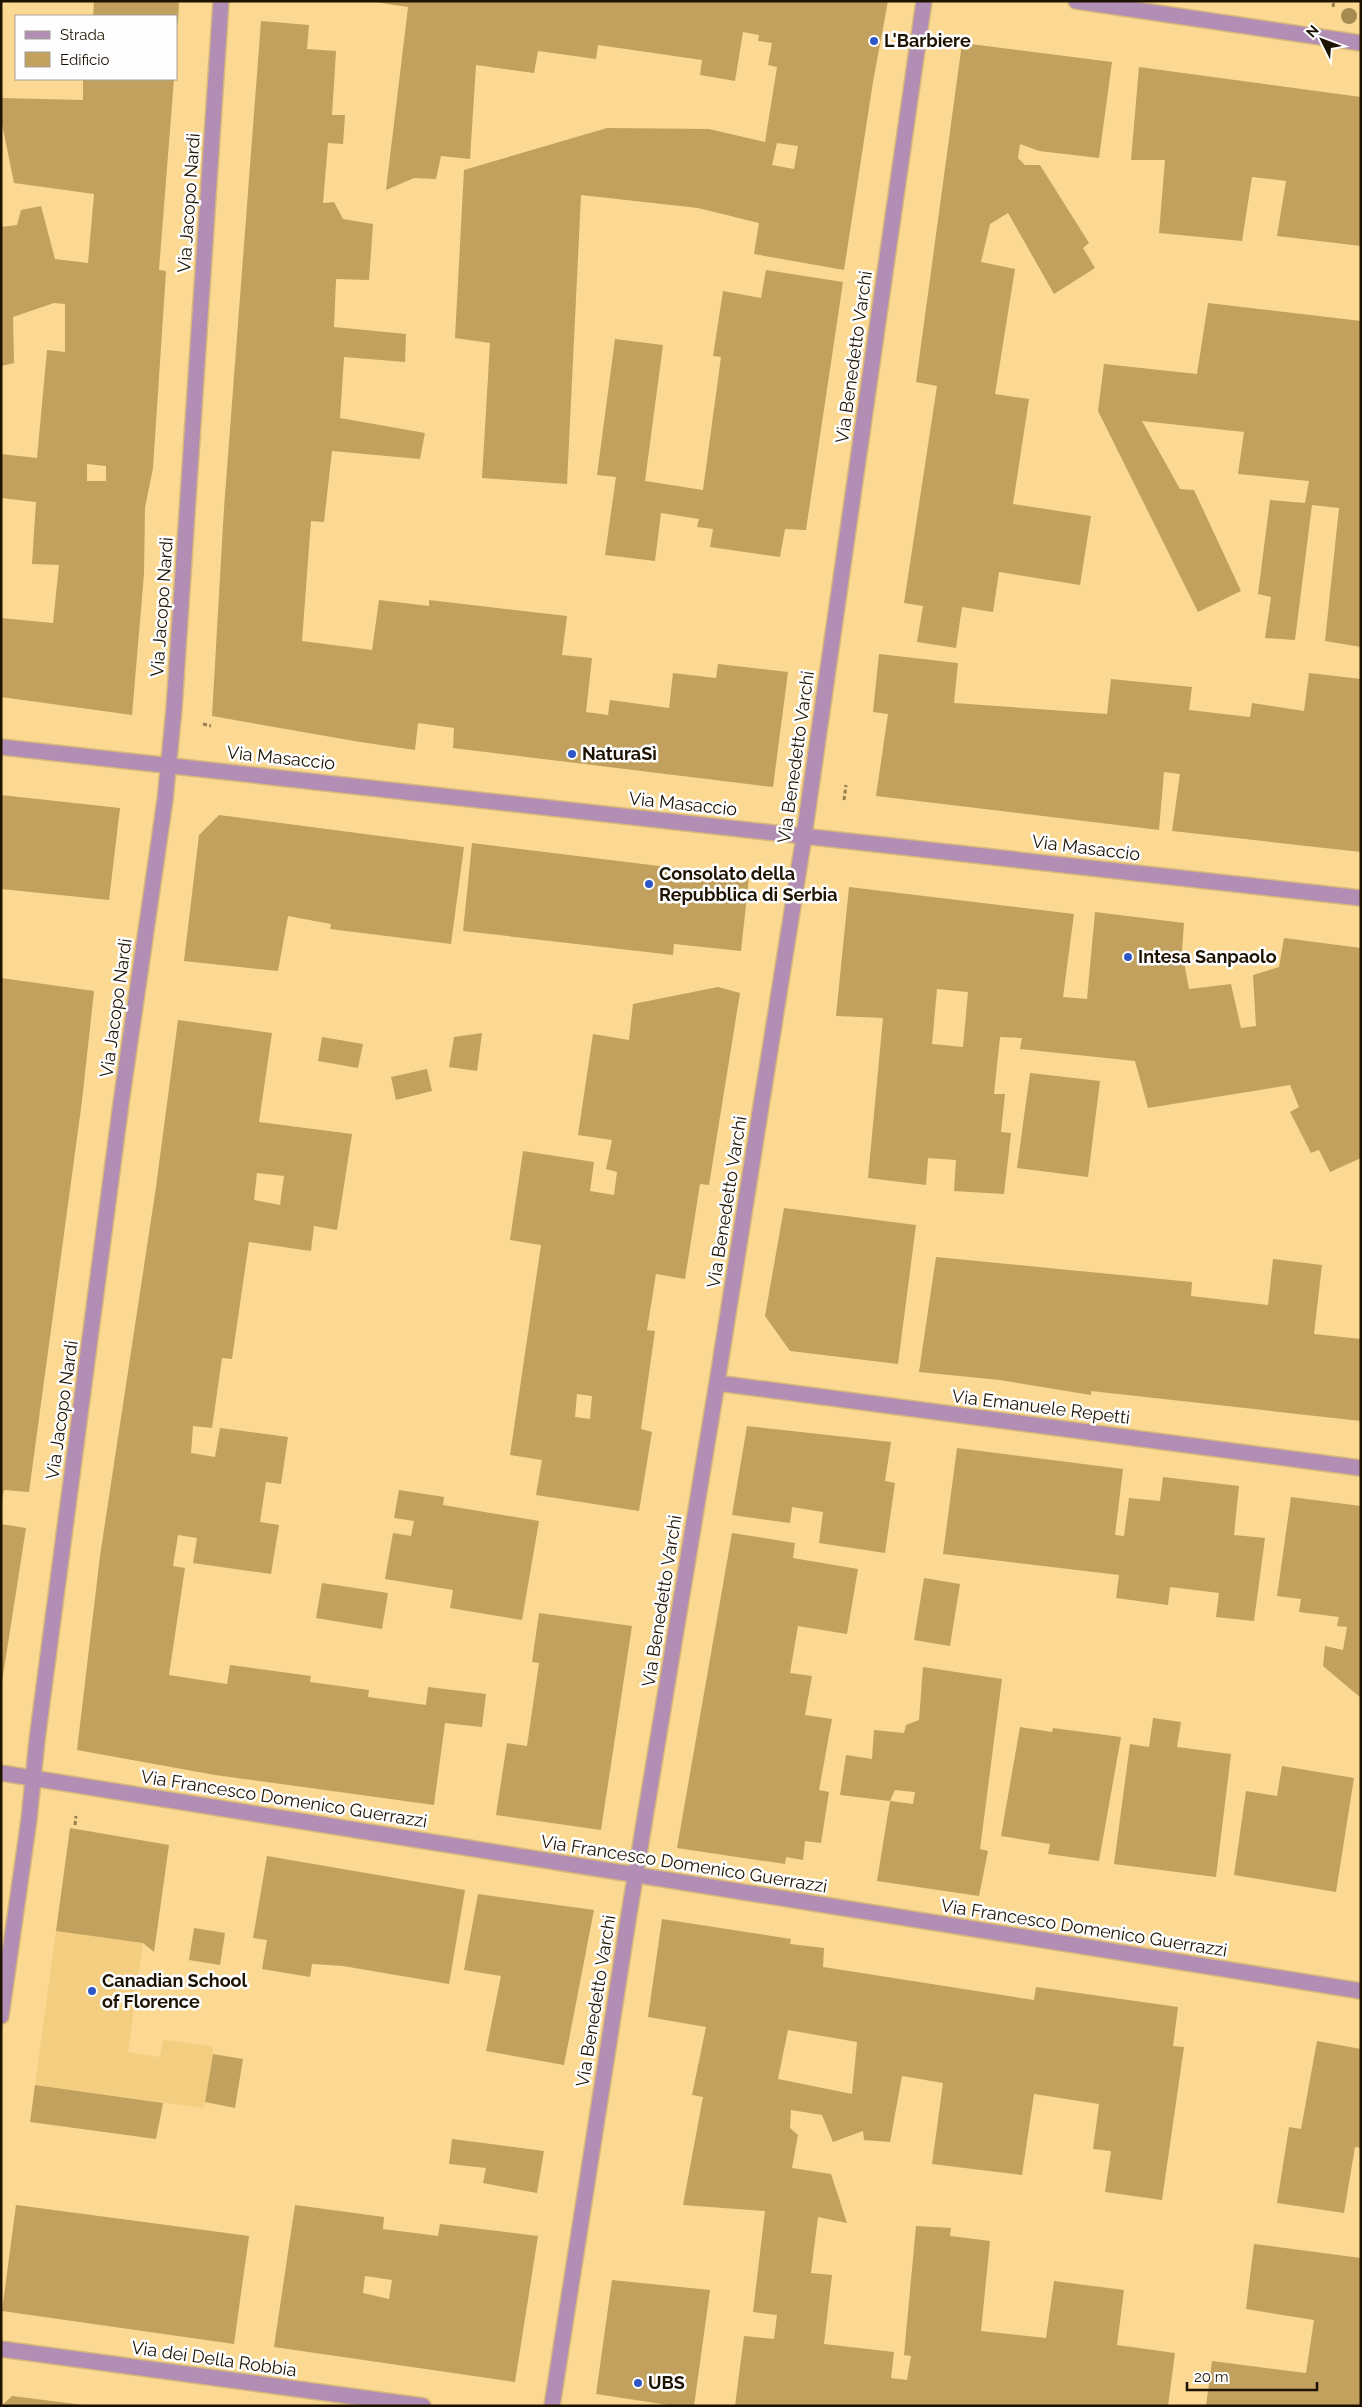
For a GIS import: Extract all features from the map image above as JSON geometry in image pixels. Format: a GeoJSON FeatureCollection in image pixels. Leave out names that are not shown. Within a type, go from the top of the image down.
{"type":"FeatureCollection","features":[{"type":"Feature","properties":{"kind":"street","name":"Via Jacopo Nardi"},"geometry":{"type":"LineString","coordinates":[[1,2016],[29,1819],[168,765],[174,709],[221,1]]}},
{"type":"Feature","properties":{"kind":"street","name":"Via Benedetto Varchi"},"geometry":{"type":"LineString","coordinates":[[552,2406],[636,1875],[718,1383],[804,836],[924,1]]}},
{"type":"Feature","properties":{"kind":"street"},"geometry":{"type":"LineString","coordinates":[[1076,1],[1361,43]]}},
{"type":"Feature","properties":{"kind":"street","name":"Via Masaccio"},"geometry":{"type":"LineString","coordinates":[[1,747],[1361,898]]}},
{"type":"Feature","properties":{"kind":"street","name":"Via Emanuele Repetti"},"geometry":{"type":"LineString","coordinates":[[718,1383],[1361,1468]]}},
{"type":"Feature","properties":{"kind":"street","name":"Via Francesco Domenico Guerrazzi"},"geometry":{"type":"LineString","coordinates":[[1,1773],[1361,1990]]}},
{"type":"Feature","properties":{"kind":"street","name":"Via dei Della Robbia"},"geometry":{"type":"LineString","coordinates":[[1,2349],[423,2406]]}},
{"type":"Feature","properties":{"kind":"path"},"geometry":{"type":"LineString","coordinates":[[1333,7],[1334,1]]}},
{"type":"Feature","properties":{"kind":"path"},"geometry":{"type":"LineString","coordinates":[[844,800],[846,785]]}},
{"type":"Feature","properties":{"kind":"shaded area","name":"Canadian School of Florence"},"geometry":{"type":"Polygon","coordinates":[[[56,1931],[143,1943],[128,2052],[160,2057],[163,2040],[212,2046],[213,2054],[204,2108],[35,2085],[56,1931]]]}},
{"type":"Feature","properties":{"kind":"building"},"geometry":{"type":"Polygon","coordinates":[[[94,1],[179,1],[178,26],[178,15],[93,15],[94,1]]]}},
{"type":"Feature","properties":{"kind":"building"},"geometry":{"type":"Polygon","coordinates":[[[368,1],[888,1],[873,82],[844,270],[754,254],[759,223],[698,208],[581,195],[567,484],[482,478],[490,343],[455,338],[464,170],[607,128],[709,129],[765,142],[777,67],[768,65],[772,43],[758,41],[759,35],[743,32],[735,81],[700,75],[702,60],[598,45],[596,59],[538,51],[534,73],[476,65],[470,159],[441,156],[436,179],[414,178],[386,190],[408,7],[368,1]],[[777,143],[772,165],[794,169],[798,146],[777,143]]]}},
{"type":"Feature","properties":{"kind":"building"},"geometry":{"type":"Polygon","coordinates":[[[261,21],[309,25],[307,49],[336,51],[332,115],[345,115],[343,144],[328,143],[323,203],[334,202],[343,219],[373,224],[369,280],[336,279],[334,327],[406,334],[405,362],[344,357],[340,418],[425,433],[420,459],[332,451],[324,522],[311,521],[302,641],[372,650],[379,600],[429,606],[429,600],[567,616],[562,655],[592,658],[586,712],[608,715],[610,700],[669,708],[673,673],[716,678],[718,664],[788,672],[773,787],[453,748],[454,728],[418,723],[415,750],[212,716],[224,508],[261,21]]]}},
{"type":"Feature","properties":{"kind":"building"},"geometry":{"type":"Polygon","coordinates":[[[962,43],[1112,62],[1099,158],[1039,151],[1020,144],[1018,158],[1025,165],[1040,165],[1089,243],[1083,248],[1095,268],[1054,294],[1008,213],[990,224],[981,262],[1015,269],[995,394],[1029,399],[1013,504],[1091,516],[1080,585],[999,572],[993,612],[962,607],[956,648],[917,642],[923,606],[904,603],[937,386],[916,382],[962,43]]]}},
{"type":"Feature","properties":{"kind":"building"},"geometry":{"type":"Polygon","coordinates":[[[1139,67],[1361,97],[1361,246],[1277,236],[1286,181],[1252,177],[1242,241],[1159,233],[1165,160],[1131,160],[1139,67]]]}},
{"type":"Feature","properties":{"kind":"building"},"geometry":{"type":"Polygon","coordinates":[[[83,80],[174,80],[159,270],[166,271],[153,468],[145,508],[144,574],[132,715],[1,697],[1,618],[53,623],[59,565],[32,564],[36,502],[1,498],[1,454],[37,458],[47,350],[65,352],[65,304],[54,303],[13,317],[14,363],[1,366],[1,227],[17,225],[21,210],[41,206],[55,259],[88,263],[94,194],[14,183],[1,119],[1,98],[83,100],[83,80]],[[87,464],[87,481],[106,481],[106,466],[87,464]]]}},
{"type":"Feature","properties":{"kind":"building"},"geometry":{"type":"Polygon","coordinates":[[[766,270],[843,282],[806,530],[785,529],[780,557],[710,547],[713,529],[697,527],[699,519],[661,513],[655,561],[605,555],[616,477],[597,475],[615,339],[663,345],[645,481],[703,490],[721,357],[713,356],[723,291],[761,298],[766,270]]]}},
{"type":"Feature","properties":{"kind":"building"},"geometry":{"type":"Polygon","coordinates":[[[1208,303],[1361,321],[1361,647],[1325,641],[1339,508],[1312,505],[1295,640],[1265,638],[1271,597],[1258,594],[1270,500],[1305,503],[1309,481],[1238,474],[1244,432],[1142,421],[1180,489],[1194,490],[1241,591],[1198,612],[1098,411],[1104,364],[1197,374],[1208,303]]]}},
{"type":"Feature","properties":{"kind":"building"},"geometry":{"type":"Polygon","coordinates":[[[879,654],[958,663],[954,703],[1107,714],[1111,679],[1192,687],[1189,710],[1250,717],[1252,703],[1304,711],[1309,673],[1361,679],[1361,852],[1172,831],[1180,774],[1164,772],[1159,830],[876,796],[888,714],[873,712],[879,654]]]}},
{"type":"Feature","properties":{"kind":"building"},"geometry":{"type":"Polygon","coordinates":[[[1,795],[120,808],[109,900],[1,889],[1,795]]]}},
{"type":"Feature","properties":{"kind":"building"},"geometry":{"type":"Polygon","coordinates":[[[219,815],[464,847],[451,944],[330,929],[331,924],[288,916],[278,971],[184,961],[199,835],[219,815]]]}},
{"type":"Feature","properties":{"kind":"building"},"geometry":{"type":"Polygon","coordinates":[[[472,843],[749,877],[741,951],[674,944],[673,955],[463,931],[472,843]]]}},
{"type":"Feature","properties":{"kind":"building"},"geometry":{"type":"Polygon","coordinates":[[[849,887],[1074,914],[1063,997],[1087,999],[1095,912],[1184,923],[1182,951],[1189,989],[1231,984],[1241,1028],[1256,1026],[1253,975],[1279,967],[1284,938],[1361,948],[1361,1158],[1330,1172],[1319,1150],[1311,1153],[1290,1112],[1299,1107],[1290,1085],[1148,1108],[1135,1061],[1020,1049],[1022,1038],[1000,1037],[994,1094],[1005,1094],[1001,1132],[1011,1133],[1004,1194],[954,1191],[956,1160],[928,1158],[926,1185],[868,1178],[883,1018],[836,1016],[849,887]],[[937,989],[932,1044],[963,1047],[968,992],[937,989]]]}},
{"type":"Feature","properties":{"kind":"building"},"geometry":{"type":"Polygon","coordinates":[[[1,978],[94,991],[82,1101],[29,1492],[4,1490],[2,1500],[1,978]]]}},
{"type":"Feature","properties":{"kind":"building"},"geometry":{"type":"Polygon","coordinates":[[[718,987],[740,993],[709,1185],[700,1184],[685,1279],[656,1274],[647,1330],[655,1331],[641,1429],[652,1432],[639,1511],[536,1495],[542,1460],[510,1455],[541,1245],[510,1240],[523,1151],[594,1162],[590,1191],[614,1195],[617,1172],[606,1169],[612,1140],[578,1135],[593,1034],[629,1040],[633,1004],[718,987]],[[577,1394],[575,1417],[590,1419],[592,1396],[577,1394]]]}},
{"type":"Feature","properties":{"kind":"building"},"geometry":{"type":"Polygon","coordinates":[[[178,1020],[272,1033],[259,1122],[352,1134],[337,1230],[314,1226],[311,1251],[249,1242],[232,1359],[222,1358],[212,1428],[193,1426],[191,1453],[215,1457],[220,1428],[288,1437],[281,1484],[266,1482],[260,1522],[279,1525],[271,1574],[193,1563],[197,1538],[178,1535],[173,1566],[185,1568],[169,1675],[227,1684],[230,1665],[311,1676],[310,1682],[369,1690],[368,1697],[426,1705],[428,1687],[486,1694],[482,1727],[445,1723],[434,1805],[215,1775],[77,1750],[100,1556],[156,1187],[178,1020]],[[257,1173],[254,1200],[280,1205],[284,1176],[257,1173]]]}},
{"type":"Feature","properties":{"kind":"building"},"geometry":{"type":"Polygon","coordinates":[[[482,1033],[477,1071],[449,1067],[454,1037],[482,1033]]]}},
{"type":"Feature","properties":{"kind":"building"},"geometry":{"type":"Polygon","coordinates":[[[322,1037],[363,1044],[358,1068],[318,1061],[322,1037]]]}},
{"type":"Feature","properties":{"kind":"building"},"geometry":{"type":"Polygon","coordinates":[[[427,1069],[432,1091],[396,1100],[391,1077],[427,1069]]]}},
{"type":"Feature","properties":{"kind":"building"},"geometry":{"type":"Polygon","coordinates":[[[1030,1073],[1100,1081],[1088,1177],[1017,1168],[1030,1073]]]}},
{"type":"Feature","properties":{"kind":"building"},"geometry":{"type":"Polygon","coordinates":[[[784,1208],[916,1225],[898,1364],[790,1351],[765,1316],[784,1208]]]}},
{"type":"Feature","properties":{"kind":"building"},"geometry":{"type":"Polygon","coordinates":[[[936,1257],[1192,1282],[1191,1296],[1268,1305],[1273,1259],[1322,1265],[1314,1334],[1361,1339],[1361,1421],[1091,1391],[1091,1395],[1000,1380],[919,1372],[936,1257]]]}},
{"type":"Feature","properties":{"kind":"building"},"geometry":{"type":"Polygon","coordinates":[[[747,1426],[891,1442],[885,1481],[895,1483],[885,1553],[819,1543],[823,1512],[792,1507],[790,1523],[732,1515],[747,1426]]]}},
{"type":"Feature","properties":{"kind":"building"},"geometry":{"type":"Polygon","coordinates":[[[957,1448],[1123,1469],[1115,1535],[1124,1536],[1129,1498],[1160,1501],[1163,1477],[1239,1486],[1234,1535],[1265,1538],[1254,1621],[1216,1617],[1219,1593],[1170,1587],[1168,1605],[1116,1598],[1119,1575],[943,1554],[957,1448]]]}},
{"type":"Feature","properties":{"kind":"building"},"geometry":{"type":"Polygon","coordinates":[[[399,1490],[444,1497],[443,1505],[539,1521],[522,1620],[450,1608],[453,1590],[385,1579],[393,1533],[411,1536],[414,1521],[394,1518],[399,1490]]]}},
{"type":"Feature","properties":{"kind":"building"},"geometry":{"type":"Polygon","coordinates":[[[1291,1497],[1361,1506],[1361,1698],[1323,1666],[1325,1646],[1343,1650],[1347,1627],[1337,1626],[1339,1617],[1299,1612],[1301,1599],[1277,1596],[1291,1497]]]}},
{"type":"Feature","properties":{"kind":"building"},"geometry":{"type":"Polygon","coordinates":[[[1,1524],[26,1528],[2,1682],[1,1682],[1,1524]]]}},
{"type":"Feature","properties":{"kind":"building"},"geometry":{"type":"Polygon","coordinates":[[[732,1533],[795,1543],[793,1558],[858,1569],[847,1634],[798,1626],[790,1673],[812,1676],[805,1715],[832,1719],[819,1790],[829,1792],[821,1843],[805,1841],[803,1860],[786,1857],[785,1864],[677,1848],[732,1533]]]}},
{"type":"Feature","properties":{"kind":"building"},"geometry":{"type":"Polygon","coordinates":[[[924,1578],[960,1584],[950,1646],[914,1640],[924,1578]]]}},
{"type":"Feature","properties":{"kind":"building"},"geometry":{"type":"Polygon","coordinates":[[[322,1583],[388,1593],[382,1629],[316,1618],[322,1583]]]}},
{"type":"Feature","properties":{"kind":"building"},"geometry":{"type":"Polygon","coordinates":[[[539,1613],[632,1626],[601,1830],[496,1815],[507,1743],[527,1746],[539,1663],[532,1662],[539,1613]]]}},
{"type":"Feature","properties":{"kind":"building"},"geometry":{"type":"Polygon","coordinates":[[[923,1667],[1002,1679],[980,1849],[988,1851],[979,1896],[877,1881],[890,1801],[840,1795],[846,1755],[872,1759],[874,1730],[904,1733],[906,1725],[919,1720],[923,1667]],[[895,1790],[890,1801],[913,1804],[915,1792],[895,1790]]]}},
{"type":"Feature","properties":{"kind":"building"},"geometry":{"type":"Polygon","coordinates":[[[1153,1718],[1181,1722],[1177,1747],[1231,1754],[1216,1877],[1114,1864],[1130,1744],[1149,1747],[1153,1718]]]}},
{"type":"Feature","properties":{"kind":"building"},"geometry":{"type":"Polygon","coordinates":[[[1020,1727],[1052,1732],[1053,1728],[1121,1737],[1099,1861],[1048,1854],[1050,1844],[1001,1836],[1020,1727]]]}},
{"type":"Feature","properties":{"kind":"building"},"geometry":{"type":"Polygon","coordinates":[[[1282,1766],[1354,1778],[1336,1892],[1234,1875],[1246,1791],[1277,1796],[1282,1766]]]}},
{"type":"Feature","properties":{"kind":"building"},"geometry":{"type":"Polygon","coordinates":[[[70,1828],[169,1845],[154,1952],[143,1943],[56,1931],[70,1828]]]}},
{"type":"Feature","properties":{"kind":"building"},"geometry":{"type":"Polygon","coordinates":[[[267,1856],[465,1890],[449,1984],[343,1966],[312,1964],[310,1977],[262,1969],[267,1940],[253,1938],[267,1856]]]}},
{"type":"Feature","properties":{"kind":"building"},"geometry":{"type":"Polygon","coordinates":[[[478,1894],[594,1910],[564,2065],[486,2051],[501,1976],[464,1970],[478,1894]]]}},
{"type":"Feature","properties":{"kind":"building"},"geometry":{"type":"Polygon","coordinates":[[[662,1919],[791,1939],[790,1944],[824,1948],[823,1967],[1034,2000],[1036,1987],[1178,2007],[1173,2046],[1184,2047],[1162,2200],[1105,2192],[1111,2151],[1093,2149],[1099,2104],[1034,2094],[1022,2175],[932,2164],[943,2083],[902,2076],[890,2142],[864,2140],[863,2131],[833,2142],[822,2115],[791,2110],[790,2128],[798,2135],[792,2168],[831,2174],[847,2223],[818,2217],[811,2273],[832,2275],[824,2344],[894,2352],[891,2378],[907,2380],[911,2356],[904,2355],[916,2226],[951,2228],[950,2236],[990,2241],[981,2331],[1046,2338],[1054,2281],[1124,2290],[1117,2345],[1175,2353],[1168,2406],[735,2406],[744,2336],[774,2339],[777,2315],[753,2312],[765,2211],[683,2205],[703,2097],[692,2095],[706,2027],[648,2017],[662,1919]],[[788,2030],[778,2079],[852,2094],[857,2042],[788,2030]]]}},
{"type":"Feature","properties":{"kind":"building"},"geometry":{"type":"Polygon","coordinates":[[[194,1928],[225,1933],[220,1965],[189,1960],[194,1928]]]}},
{"type":"Feature","properties":{"kind":"building"},"geometry":{"type":"Polygon","coordinates":[[[1317,2041],[1361,2049],[1361,2148],[1355,2147],[1344,2213],[1277,2203],[1289,2127],[1301,2129],[1317,2041]]]}},
{"type":"Feature","properties":{"kind":"building"},"geometry":{"type":"Polygon","coordinates":[[[213,2054],[243,2059],[235,2108],[205,2102],[213,2054]]]}},
{"type":"Feature","properties":{"kind":"building"},"geometry":{"type":"Polygon","coordinates":[[[35,2085],[163,2103],[156,2139],[30,2122],[35,2085]]]}},
{"type":"Feature","properties":{"kind":"building"},"geometry":{"type":"Polygon","coordinates":[[[452,2139],[544,2151],[537,2193],[483,2183],[486,2168],[449,2164],[452,2139]]]}},
{"type":"Feature","properties":{"kind":"building"},"geometry":{"type":"Polygon","coordinates":[[[16,2205],[249,2236],[234,2344],[2,2311],[16,2205]]]}},
{"type":"Feature","properties":{"kind":"building"},"geometry":{"type":"Polygon","coordinates":[[[295,2205],[384,2217],[383,2229],[438,2236],[440,2224],[538,2236],[515,2382],[274,2347],[295,2205]],[[365,2276],[363,2293],[389,2299],[392,2280],[365,2276]]]}},
{"type":"Feature","properties":{"kind":"building"},"geometry":{"type":"Polygon","coordinates":[[[1254,2244],[1361,2258],[1361,2406],[1206,2406],[1212,2361],[1306,2373],[1314,2320],[1246,2309],[1254,2244]]]}},
{"type":"Feature","properties":{"kind":"building"},"geometry":{"type":"Polygon","coordinates":[[[612,2280],[710,2290],[694,2406],[675,2406],[596,2394],[612,2280]]]}},
{"type":"Feature","properties":{"kind":"building"},"geometry":{"type":"Polygon","coordinates":[[[12,2396],[84,2405],[84,2406],[1,2406],[12,2396]]]}},
{"type":"Feature","properties":{"kind":"place","name":"L'Barbiere"},"geometry":{"type":"Point","coordinates":[874,41]}},
{"type":"Feature","properties":{"kind":"place","name":"NaturaSì"},"geometry":{"type":"Point","coordinates":[572,754]}},
{"type":"Feature","properties":{"kind":"place","name":"Consolato della Repubblica di Serbia"},"geometry":{"type":"Point","coordinates":[649,884]}},
{"type":"Feature","properties":{"kind":"place","name":"Intesa Sanpaolo"},"geometry":{"type":"Point","coordinates":[1128,957]}},
{"type":"Feature","properties":{"kind":"place","name":"Canadian School of Florence"},"geometry":{"type":"Point","coordinates":[92,1991]}},
{"type":"Feature","properties":{"kind":"place","name":"UBS"},"geometry":{"type":"Point","coordinates":[638,2383]}}]}
